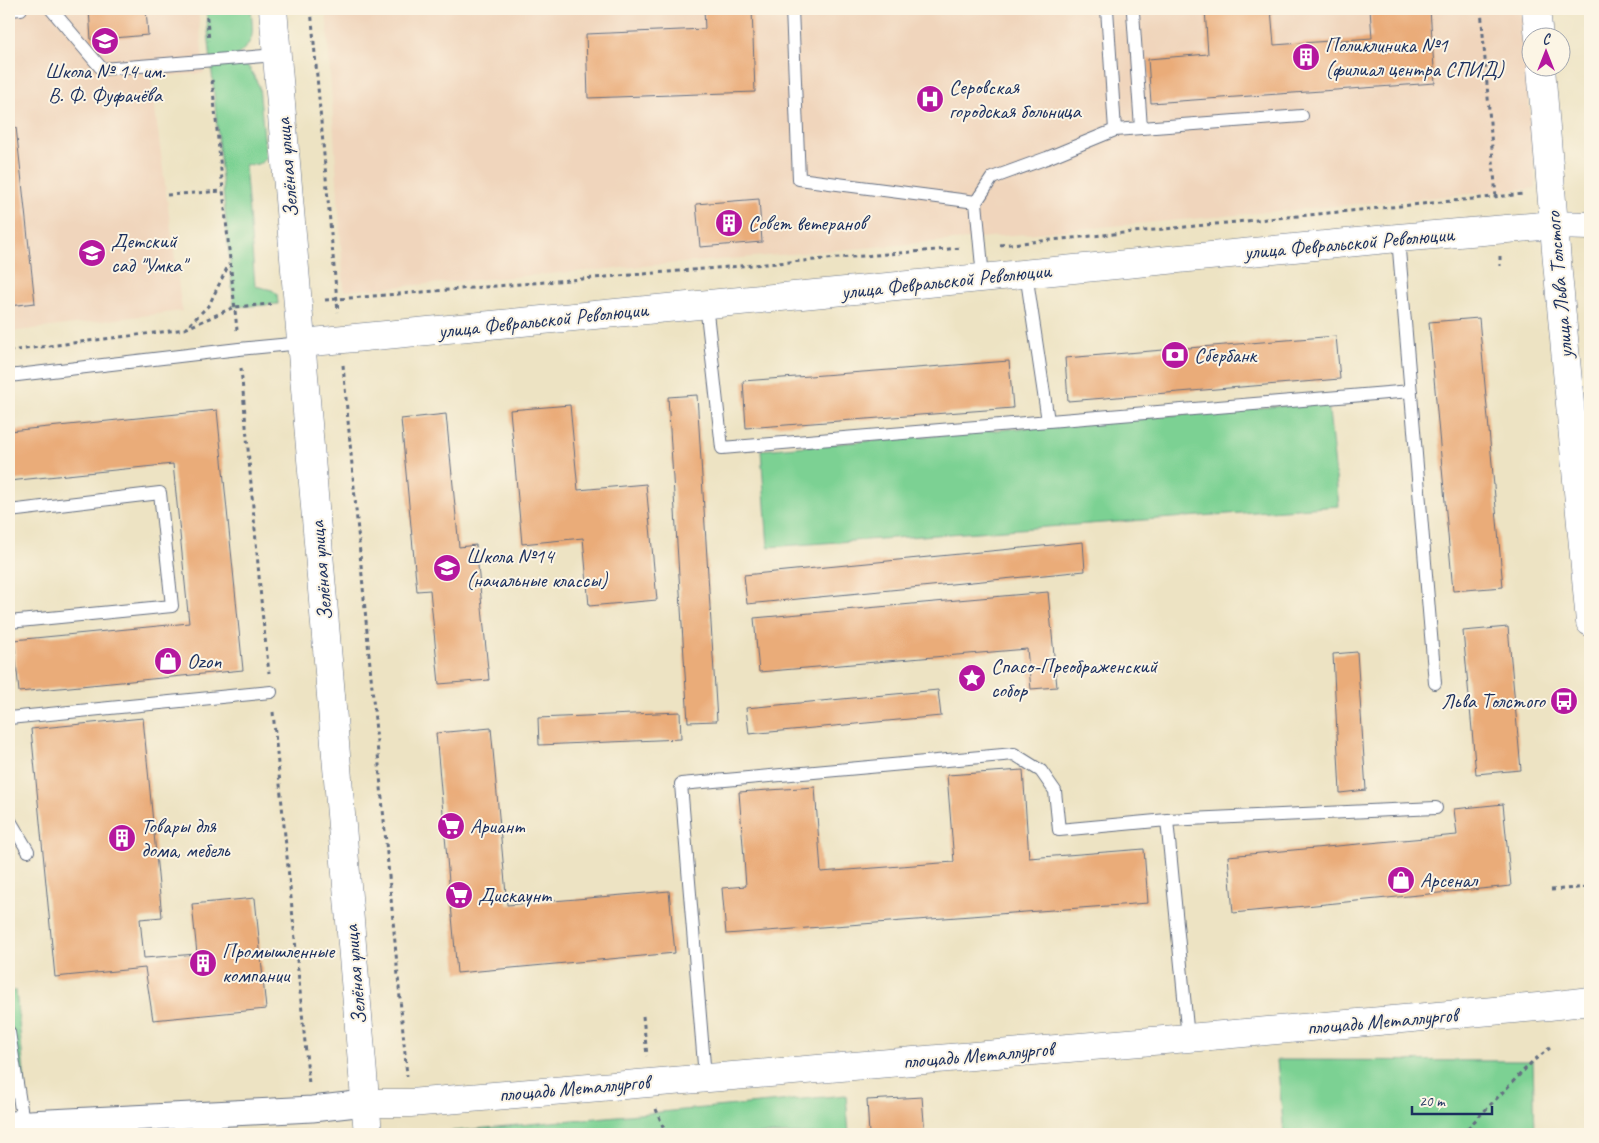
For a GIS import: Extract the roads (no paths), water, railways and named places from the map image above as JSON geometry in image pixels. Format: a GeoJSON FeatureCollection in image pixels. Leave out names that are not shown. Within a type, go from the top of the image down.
{"type":"FeatureCollection","features":[{"type":"Feature","properties":{"kind":"street","name":"Зелёная улица"},"geometry":{"type":"LineString","coordinates":[[273,9],[368,1134]]}},
{"type":"Feature","properties":{"kind":"street"},"geometry":{"type":"LineString","coordinates":[[1536,9],[1537,28]]}},
{"type":"Feature","properties":{"kind":"street","name":"улица Льва Толстого"},"geometry":{"type":"LineString","coordinates":[[1542,78],[1590,622]]}},
{"type":"Feature","properties":{"kind":"street","name":"улица Февральской Революции"},"geometry":{"type":"LineString","coordinates":[[302,343],[1398,238],[1554,226],[1590,226]]}},
{"type":"Feature","properties":{"kind":"street","name":"площадь Металлургов"},"geometry":{"type":"LineString","coordinates":[[366,1103],[410,1103],[1188,1038],[1550,1006],[1590,1000]]}},
{"type":"Feature","properties":{"kind":"street"},"geometry":{"type":"LineString","coordinates":[[16,1123],[312,1108],[366,1103]]}},
{"type":"Feature","properties":{"kind":"lane"},"geometry":{"type":"LineString","coordinates":[[9,10],[21,9]]}},
{"type":"Feature","properties":{"kind":"lane"},"geometry":{"type":"LineString","coordinates":[[51,9],[102,69],[277,55]]}},
{"type":"Feature","properties":{"kind":"lane"},"geometry":{"type":"LineString","coordinates":[[792,9],[799,178],[976,202]]}},
{"type":"Feature","properties":{"kind":"lane"},"geometry":{"type":"LineString","coordinates":[[1107,9],[1115,130]]}},
{"type":"Feature","properties":{"kind":"lane"},"geometry":{"type":"LineString","coordinates":[[1133,12],[1141,128]]}},
{"type":"Feature","properties":{"kind":"lane"},"geometry":{"type":"LineString","coordinates":[[982,278],[976,202],[992,178],[1115,130],[1302,116]]}},
{"type":"Feature","properties":{"kind":"lane"},"geometry":{"type":"LineString","coordinates":[[1398,238],[1435,683]]}},
{"type":"Feature","properties":{"kind":"lane"},"geometry":{"type":"LineString","coordinates":[[1026,273],[1048,421]]}},
{"type":"Feature","properties":{"kind":"lane"},"geometry":{"type":"LineString","coordinates":[[706,304],[722,448],[1411,391]]}},
{"type":"Feature","properties":{"kind":"lane"},"geometry":{"type":"LineString","coordinates":[[9,376],[302,343]]}},
{"type":"Feature","properties":{"kind":"lane"},"geometry":{"type":"LineString","coordinates":[[9,511],[160,493],[172,606],[9,622]]}},
{"type":"Feature","properties":{"kind":"lane"},"geometry":{"type":"LineString","coordinates":[[9,718],[272,692]]}},
{"type":"Feature","properties":{"kind":"lane"},"geometry":{"type":"LineString","coordinates":[[705,1077],[681,784],[1014,754],[1041,771],[1055,791],[1059,830],[1167,820],[1436,808]]}},
{"type":"Feature","properties":{"kind":"lane"},"geometry":{"type":"LineString","coordinates":[[9,818],[28,851]]}},
{"type":"Feature","properties":{"kind":"lane"},"geometry":{"type":"LineString","coordinates":[[1167,820],[1188,1038]]}},
{"type":"Feature","properties":{"kind":"lane"},"geometry":{"type":"LineString","coordinates":[[9,1032],[16,1123]]}},
{"type":"Feature","properties":{"kind":"place","name":"Школа № 14 им. В. Ф. Фуфачёва"},"geometry":{"type":"Point","coordinates":[105,41]}},
{"type":"Feature","properties":{"kind":"place","name":"Поликлиника №1 (филиал центра СПИД)"},"geometry":{"type":"Point","coordinates":[1306,57]}},
{"type":"Feature","properties":{"kind":"place","name":"Серовская городская больница"},"geometry":{"type":"Point","coordinates":[930,99]}},
{"type":"Feature","properties":{"kind":"place","name":"Совет ветеранов"},"geometry":{"type":"Point","coordinates":[729,223]}},
{"type":"Feature","properties":{"kind":"place","name":"Детский сад \"Умка\""},"geometry":{"type":"Point","coordinates":[92,253]}},
{"type":"Feature","properties":{"kind":"place","name":"Сбербанк"},"geometry":{"type":"Point","coordinates":[1175,355]}},
{"type":"Feature","properties":{"kind":"place","name":"Школа №14 (начальные классы)"},"geometry":{"type":"Point","coordinates":[447,568]}},
{"type":"Feature","properties":{"kind":"place","name":"Ozon"},"geometry":{"type":"Point","coordinates":[168,661]}},
{"type":"Feature","properties":{"kind":"place","name":"Спасо-Преображенский собор"},"geometry":{"type":"Point","coordinates":[972,678]}},
{"type":"Feature","properties":{"kind":"place","name":"Льва Толстого"},"geometry":{"type":"Point","coordinates":[1564,701]}},
{"type":"Feature","properties":{"kind":"place","name":"Ариант"},"geometry":{"type":"Point","coordinates":[451,826]}},
{"type":"Feature","properties":{"kind":"place","name":"Товары для дома, мебель"},"geometry":{"type":"Point","coordinates":[122,838]}},
{"type":"Feature","properties":{"kind":"place","name":"Арсенал"},"geometry":{"type":"Point","coordinates":[1401,880]}},
{"type":"Feature","properties":{"kind":"place","name":"Дискаунт"},"geometry":{"type":"Point","coordinates":[459,895]}},
{"type":"Feature","properties":{"kind":"place","name":"Промышленные компании"},"geometry":{"type":"Point","coordinates":[203,963]}}]}
